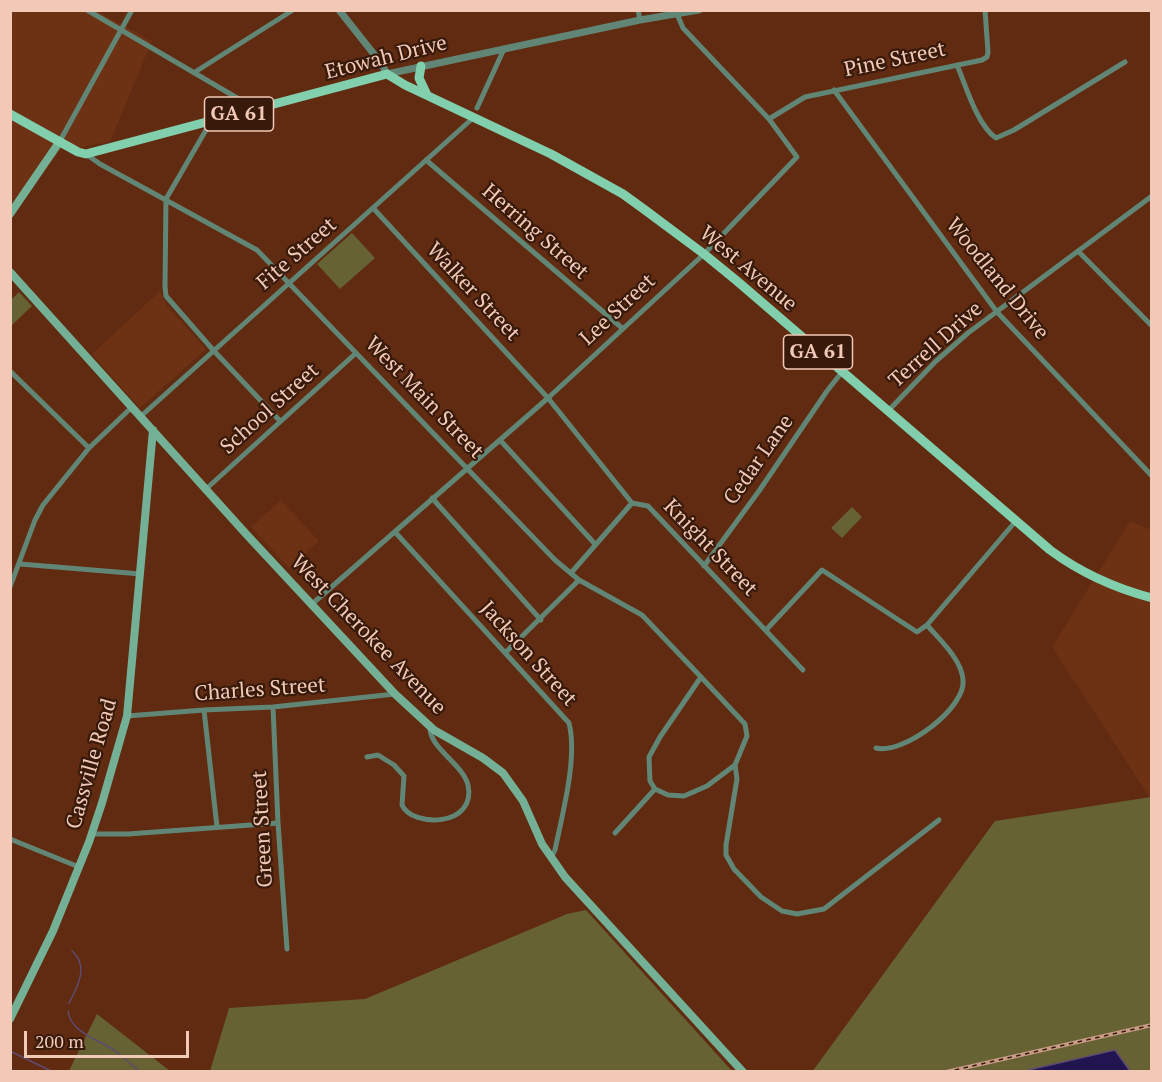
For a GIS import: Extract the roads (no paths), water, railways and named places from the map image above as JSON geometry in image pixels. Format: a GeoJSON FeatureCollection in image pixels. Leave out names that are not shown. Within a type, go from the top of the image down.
{"type":"FeatureCollection","features":[{"type":"Feature","properties":{"kind":"main road"},"geometry":{"type":"LineString","coordinates":[[422,66],[419,78],[428,95]]}},
{"type":"Feature","properties":{"kind":"main road","name":"West Avenue"},"geometry":{"type":"LineString","coordinates":[[387,74],[428,95],[476,112],[623,194],[704,254],[1050,550],[1080,570],[1124,590],[1152,598]]}},
{"type":"Feature","properties":{"kind":"main road","name":"Etowah Drive"},"geometry":{"type":"LineString","coordinates":[[86,154],[387,74]]}},
{"type":"Feature","properties":{"kind":"main road","name":"West Main Street"},"geometry":{"type":"LineString","coordinates":[[10,114],[86,154]]}},
{"type":"Feature","properties":{"kind":"main road"},"geometry":{"type":"LineString","coordinates":[[10,214],[60,141]]}},
{"type":"Feature","properties":{"kind":"main road","name":"West Cherokee Avenue"},"geometry":{"type":"LineString","coordinates":[[10,272],[395,694],[429,727],[483,758],[503,773],[519,795],[538,837],[551,858],[580,895],[743,1071]]}},
{"type":"Feature","properties":{"kind":"main road","name":"Cassville Road"},"geometry":{"type":"LineString","coordinates":[[10,1019],[53,931],[92,834],[127,716],[153,430]]}},
{"type":"Feature","properties":{"kind":"main road"},"geometry":{"type":"LineString","coordinates":[[151,456],[159,448],[167,446]]}},
{"type":"Feature","properties":{"kind":"street"},"geometry":{"type":"LineString","coordinates":[[87,10],[257,110]]}},
{"type":"Feature","properties":{"kind":"street"},"geometry":{"type":"LineString","coordinates":[[60,141],[132,10]]}},
{"type":"Feature","properties":{"kind":"street"},"geometry":{"type":"LineString","coordinates":[[195,72],[293,10]]}},
{"type":"Feature","properties":{"kind":"street","name":"West Avenue"},"geometry":{"type":"LineString","coordinates":[[339,10],[387,74]]}},
{"type":"Feature","properties":{"kind":"street"},"geometry":{"type":"LineString","coordinates":[[638,10],[640,20]]}},
{"type":"Feature","properties":{"kind":"street","name":"Etowah Drive"},"geometry":{"type":"LineString","coordinates":[[387,74],[640,20],[699,10]]}},
{"type":"Feature","properties":{"kind":"street","name":"Pine Street"},"geometry":{"type":"LineString","coordinates":[[769,119],[805,97],[982,60],[987,57],[988,52],[985,10]]}},
{"type":"Feature","properties":{"kind":"street","name":"Lee Street"},"geometry":{"type":"LineString","coordinates":[[312,604],[548,398],[704,254],[797,157],[769,119],[683,28],[677,14]]}},
{"type":"Feature","properties":{"kind":"street","name":"Fite Street"},"geometry":{"type":"LineString","coordinates":[[140,417],[374,208],[476,112],[504,49]]}},
{"type":"Feature","properties":{"kind":"street"},"geometry":{"type":"LineString","coordinates":[[957,64],[984,125],[988,132],[996,138],[1014,130],[1125,62]]}},
{"type":"Feature","properties":{"kind":"street","name":"Woodland Drive"},"geometry":{"type":"LineString","coordinates":[[834,90],[997,312],[1152,476]]}},
{"type":"Feature","properties":{"kind":"street"},"geometry":{"type":"LineString","coordinates":[[208,123],[166,199],[166,296],[280,421]]}},
{"type":"Feature","properties":{"kind":"street","name":"West Main Street"},"geometry":{"type":"LineString","coordinates":[[86,154],[100,164],[251,246],[289,282],[555,560],[579,580],[642,615],[745,724],[747,736],[735,765]]}},
{"type":"Feature","properties":{"kind":"street","name":"Herring Street"},"geometry":{"type":"LineString","coordinates":[[426,160],[622,328]]}},
{"type":"Feature","properties":{"kind":"street","name":"Terrell Drive"},"geometry":{"type":"LineString","coordinates":[[888,411],[956,343],[1152,196]]}},
{"type":"Feature","properties":{"kind":"street","name":"Walker Street"},"geometry":{"type":"LineString","coordinates":[[374,208],[548,398]]}},
{"type":"Feature","properties":{"kind":"street"},"geometry":{"type":"LineString","coordinates":[[1078,251],[1152,326]]}},
{"type":"Feature","properties":{"kind":"street","name":"School Street"},"geometry":{"type":"LineString","coordinates":[[206,489],[356,353]]}},
{"type":"Feature","properties":{"kind":"street"},"geometry":{"type":"LineString","coordinates":[[10,371],[88,448]]}},
{"type":"Feature","properties":{"kind":"street","name":"Cedar Lane"},"geometry":{"type":"LineString","coordinates":[[704,567],[842,372]]}},
{"type":"Feature","properties":{"kind":"street","name":"Knight Street"},"geometry":{"type":"LineString","coordinates":[[548,398],[632,503],[648,506],[803,670]]}},
{"type":"Feature","properties":{"kind":"street"},"geometry":{"type":"LineString","coordinates":[[10,586],[35,520],[43,506],[88,448],[132,407]]}},
{"type":"Feature","properties":{"kind":"street"},"geometry":{"type":"LineString","coordinates":[[500,440],[596,544]]}},
{"type":"Feature","properties":{"kind":"street"},"geometry":{"type":"LineString","coordinates":[[432,498],[541,620]]}},
{"type":"Feature","properties":{"kind":"street"},"geometry":{"type":"LineString","coordinates":[[571,573],[632,503]]}},
{"type":"Feature","properties":{"kind":"street"},"geometry":{"type":"LineString","coordinates":[[766,630],[822,570],[917,632],[927,625],[1015,522]]}},
{"type":"Feature","properties":{"kind":"street","name":"Jackson Street"},"geometry":{"type":"LineString","coordinates":[[395,532],[569,723],[572,735],[565,797],[555,850],[551,858]]}},
{"type":"Feature","properties":{"kind":"street"},"geometry":{"type":"LineString","coordinates":[[20,564],[141,574]]}},
{"type":"Feature","properties":{"kind":"street"},"geometry":{"type":"LineString","coordinates":[[505,653],[579,580]]}},
{"type":"Feature","properties":{"kind":"street"},"geometry":{"type":"LineString","coordinates":[[876,748],[883,750],[894,748],[935,725],[956,703],[959,696],[964,681],[961,669],[927,625]]}},
{"type":"Feature","properties":{"kind":"street"},"geometry":{"type":"LineString","coordinates":[[701,677],[649,757],[650,781],[655,789],[668,795],[684,796],[707,786],[735,765],[737,779],[726,855],[734,869],[761,897],[782,911],[797,914],[824,909],[939,820]]}},
{"type":"Feature","properties":{"kind":"street","name":"Charles Street"},"geometry":{"type":"LineString","coordinates":[[127,716],[273,707],[395,694]]}},
{"type":"Feature","properties":{"kind":"street","name":"Green Street"},"geometry":{"type":"LineString","coordinates":[[273,707],[287,949]]}},
{"type":"Feature","properties":{"kind":"street"},"geometry":{"type":"LineString","coordinates":[[204,710],[218,827]]}},
{"type":"Feature","properties":{"kind":"street"},"geometry":{"type":"LineString","coordinates":[[366,757],[378,755],[404,776],[402,805],[408,813],[417,817],[438,820],[451,819],[465,806],[468,784],[462,773],[434,741],[429,727]]}},
{"type":"Feature","properties":{"kind":"street"},"geometry":{"type":"LineString","coordinates":[[615,833],[655,789]]}},
{"type":"Feature","properties":{"kind":"street"},"geometry":{"type":"LineString","coordinates":[[92,834],[128,834],[278,823]]}},
{"type":"Feature","properties":{"kind":"street"},"geometry":{"type":"LineString","coordinates":[[10,839],[79,867]]}},
{"type":"Feature","properties":{"kind":"waterway"},"geometry":{"type":"LineString","coordinates":[[69,1003],[81,970],[80,963],[72,951]]}},
{"type":"Feature","properties":{"kind":"waterway"},"geometry":{"type":"LineString","coordinates":[[68,1011],[74,1025],[79,1030],[114,1050],[140,1072]]}},
{"type":"Feature","properties":{"kind":"waterway"},"geometry":{"type":"LineString","coordinates":[[10,1051],[53,1072]]}},
{"type":"Feature","properties":{"kind":"railway"},"geometry":{"type":"LineString","coordinates":[[946,1072],[1152,1025]]}}]}
